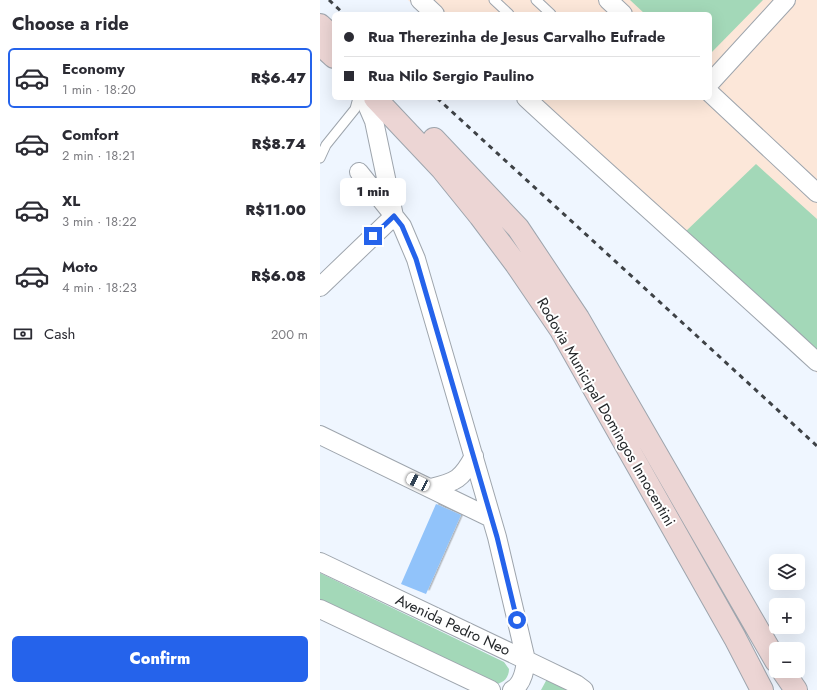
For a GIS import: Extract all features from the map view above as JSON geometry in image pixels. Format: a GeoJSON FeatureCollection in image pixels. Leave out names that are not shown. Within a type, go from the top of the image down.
{"type":"FeatureCollection","features":[{"type":"Feature","properties":{"kind":"main road"},"geometry":{"type":"LineString","coordinates":[[320,25],[332,36]]}},
{"type":"Feature","properties":{"kind":"main road"},"geometry":{"type":"LineString","coordinates":[[320,44],[332,55]]}},
{"type":"Feature","properties":{"kind":"main road","name":"Rodovia Municipal Domingos Innocentini"},"geometry":{"type":"LineString","coordinates":[[377,100],[442,169],[475,210],[516,264],[561,330],[735,638],[762,690]]}},
{"type":"Feature","properties":{"kind":"main road","name":"Rodovia Municipal Domingos Innocentini"},"geometry":{"type":"LineString","coordinates":[[396,100],[518,228],[578,318],[769,649]]}},
{"type":"Feature","properties":{"kind":"main road"},"geometry":{"type":"LineString","coordinates":[[788,678],[796,690]]}},
{"type":"Feature","properties":{"kind":"street"},"geometry":{"type":"LineString","coordinates":[[420,0],[433,12]]}},
{"type":"Feature","properties":{"kind":"street"},"geometry":{"type":"LineString","coordinates":[[608,0],[621,12]]}},
{"type":"Feature","properties":{"kind":"street"},"geometry":{"type":"LineString","coordinates":[[712,81],[786,0]]}},
{"type":"Feature","properties":{"kind":"street"},"geometry":{"type":"LineString","coordinates":[[712,95],[817,192]]}},
{"type":"Feature","properties":{"kind":"street"},"geometry":{"type":"LineString","coordinates":[[365,100],[374,121],[394,216]]}},
{"type":"Feature","properties":{"kind":"street"},"geometry":{"type":"LineString","coordinates":[[528,100],[817,362]]}},
{"type":"Feature","properties":{"kind":"street"},"geometry":{"type":"LineString","coordinates":[[359,172],[402,226],[416,259],[497,537],[526,660],[525,672],[515,688],[512,690]]}},
{"type":"Feature","properties":{"kind":"street"},"geometry":{"type":"LineString","coordinates":[[320,287],[394,216]]}},
{"type":"Feature","properties":{"kind":"street"},"geometry":{"type":"LineString","coordinates":[[320,435],[432,488],[491,518]]}},
{"type":"Feature","properties":{"kind":"street"},"geometry":{"type":"LineString","coordinates":[[432,488],[450,484],[466,472],[474,456]]}},
{"type":"Feature","properties":{"kind":"street","name":"Avenida Pedro Neo"},"geometry":{"type":"LineString","coordinates":[[320,562],[576,684],[584,690]]}},
{"type":"Feature","properties":{"kind":"street"},"geometry":{"type":"LineString","coordinates":[[320,609],[491,690]]}},
{"type":"Feature","properties":{"kind":"lane"},"geometry":{"type":"LineString","coordinates":[[494,0],[507,12]]}},
{"type":"Feature","properties":{"kind":"lane"},"geometry":{"type":"LineString","coordinates":[[539,1],[549,12]]}},
{"type":"Feature","properties":{"kind":"lane"},"geometry":{"type":"LineString","coordinates":[[320,158],[326,145],[355,109],[357,100]]}},
{"type":"Feature","properties":{"kind":"shaded area"},"geometry":{"type":"Polygon","coordinates":[[[408,0],[817,0],[817,373],[669,234],[519,100],[712,100],[712,12],[421,12],[408,0]]]}},
{"type":"Feature","properties":{"kind":"green space"},"geometry":{"type":"Polygon","coordinates":[[[630,0],[763,0],[712,52],[712,12],[643,12],[630,0]]]}},
{"type":"Feature","properties":{"kind":"green space"},"geometry":{"type":"Polygon","coordinates":[[[756,164],[817,219],[817,356],[684,233],[756,164]]]}},
{"type":"Feature","properties":{"kind":"green space"},"geometry":{"type":"Polygon","coordinates":[[[320,573],[504,662],[509,669],[507,677],[504,681],[496,684],[320,601],[320,573]]]}},
{"type":"Feature","properties":{"kind":"green space"},"geometry":{"type":"Polygon","coordinates":[[[547,679],[572,690],[541,690],[547,679]]]}},
{"type":"Feature","properties":{"kind":"building"},"geometry":{"type":"Polygon","coordinates":[[[436,504],[461,515],[426,594],[401,584],[436,504]]]}},
{"type":"Feature","properties":{"kind":"railway"},"geometry":{"type":"LineString","coordinates":[[329,0],[342,12]]}},
{"type":"Feature","properties":{"kind":"railway"},"geometry":{"type":"LineString","coordinates":[[439,100],[817,446]]}},
{"type":"Feature","properties":{"kind":"route"},"geometry":{"type":"LineString","coordinates":[[373,236],[394,216],[402,226],[416,259],[497,537],[517,620]]}}]}
